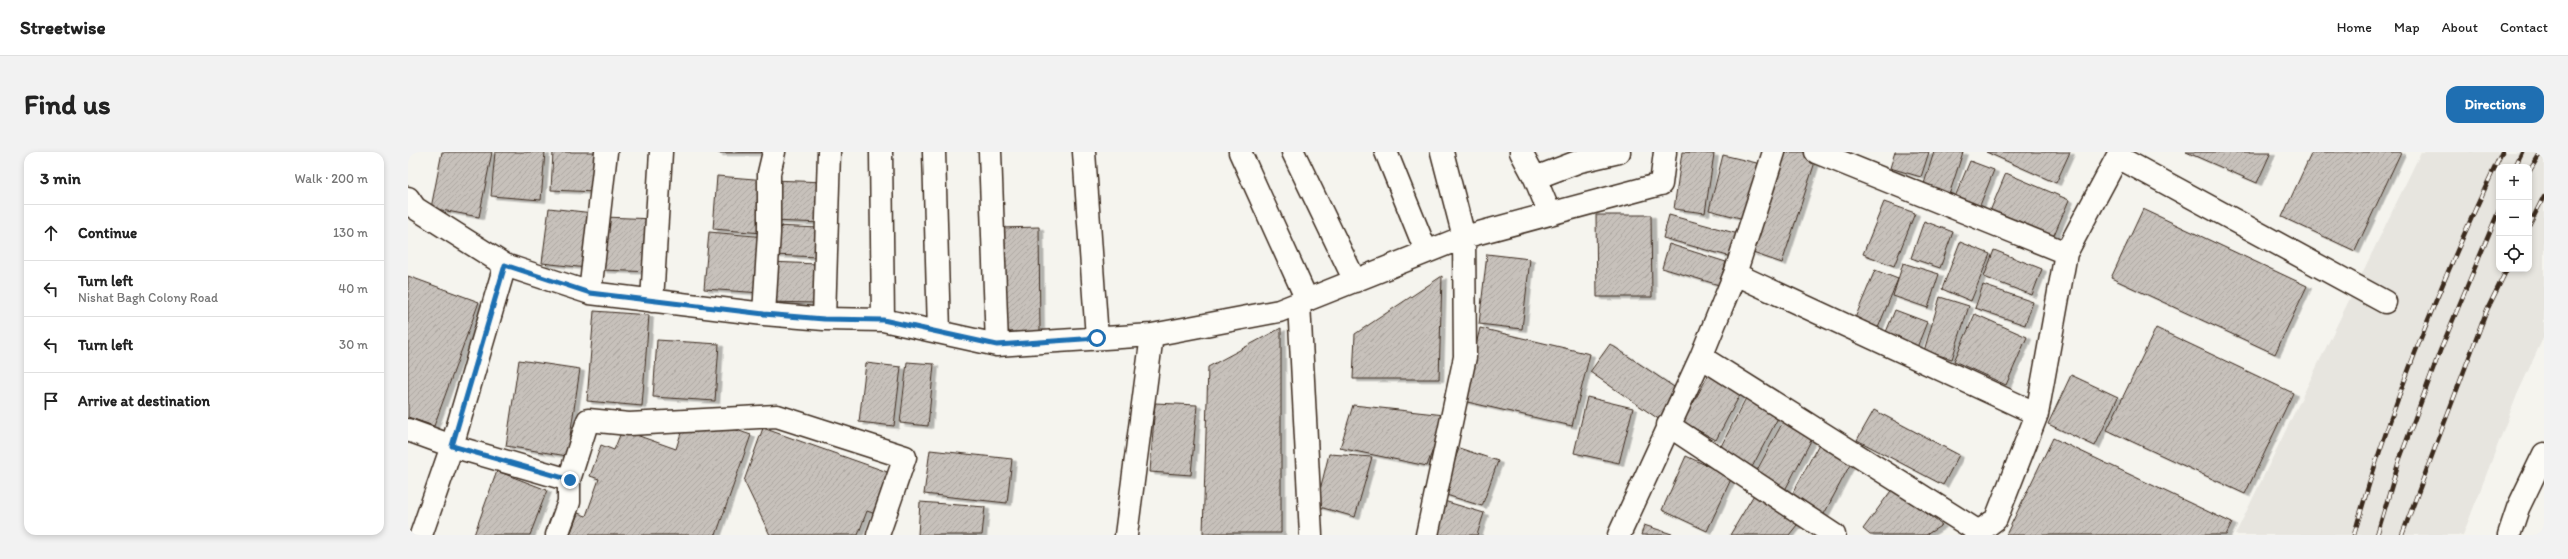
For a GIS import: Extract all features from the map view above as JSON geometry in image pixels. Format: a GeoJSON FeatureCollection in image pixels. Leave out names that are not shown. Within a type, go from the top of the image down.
{"type":"FeatureCollection","features":[{"type":"Feature","properties":{"kind":"street"},"geometry":{"type":"LineString","coordinates":[[590,293],[606,152]]}},
{"type":"Feature","properties":{"kind":"street"},"geometry":{"type":"LineString","coordinates":[[652,301],[660,152]]}},
{"type":"Feature","properties":{"kind":"street"},"geometry":{"type":"LineString","coordinates":[[764,314],[769,233],[769,174],[774,152]]}},
{"type":"Feature","properties":{"kind":"street"},"geometry":{"type":"LineString","coordinates":[[824,319],[829,152]]}},
{"type":"Feature","properties":{"kind":"street"},"geometry":{"type":"LineString","coordinates":[[881,152],[883,320]]}},
{"type":"Feature","properties":{"kind":"street"},"geometry":{"type":"LineString","coordinates":[[934,152],[939,332]]}},
{"type":"Feature","properties":{"kind":"street"},"geometry":{"type":"LineString","coordinates":[[990,152],[997,345]]}},
{"type":"Feature","properties":{"kind":"street"},"geometry":{"type":"LineString","coordinates":[[1084,152],[1097,338]]}},
{"type":"Feature","properties":{"kind":"street"},"geometry":{"type":"LineString","coordinates":[[1240,152],[1303,301],[1311,535]]}},
{"type":"Feature","properties":{"kind":"street"},"geometry":{"type":"LineString","coordinates":[[1293,152],[1355,281]]}},
{"type":"Feature","properties":{"kind":"street"},"geometry":{"type":"LineString","coordinates":[[1386,152],[1426,251]]}},
{"type":"Feature","properties":{"kind":"street"},"geometry":{"type":"LineString","coordinates":[[1427,535],[1465,357],[1464,237],[1442,152]]}},
{"type":"Feature","properties":{"kind":"street"},"geometry":{"type":"LineString","coordinates":[[1521,152],[1535,178],[1550,214]]}},
{"type":"Feature","properties":{"kind":"street"},"geometry":{"type":"LineString","coordinates":[[1535,178],[1578,157],[1619,154],[1619,152]]}},
{"type":"Feature","properties":{"kind":"street"},"geometry":{"type":"LineString","coordinates":[[1658,152],[1661,184]]}},
{"type":"Feature","properties":{"kind":"street"},"geometry":{"type":"LineString","coordinates":[[1661,184],[1665,152]]}},
{"type":"Feature","properties":{"kind":"street"},"geometry":{"type":"LineString","coordinates":[[1619,535],[1701,357],[1735,274],[1774,152]]}},
{"type":"Feature","properties":{"kind":"street"},"geometry":{"type":"LineString","coordinates":[[1816,152],[2066,253]]}},
{"type":"Feature","properties":{"kind":"street"},"geometry":{"type":"LineString","coordinates":[[1701,357],[1977,534],[1996,519],[2037,414],[2066,253],[2119,155],[2385,302]]}},
{"type":"Feature","properties":{"kind":"street"},"geometry":{"type":"LineString","coordinates":[[408,198],[415,208],[505,265],[590,293],[764,314],[824,319],[883,320],[997,345],[1152,335],[1279,311],[1464,237],[1661,184]]}},
{"type":"Feature","properties":{"kind":"street"},"geometry":{"type":"LineString","coordinates":[[421,535],[452,446],[505,265]]}},
{"type":"Feature","properties":{"kind":"street"},"geometry":{"type":"LineString","coordinates":[[1735,274],[2037,414]]}},
{"type":"Feature","properties":{"kind":"street"},"geometry":{"type":"LineString","coordinates":[[1126,535],[1152,335]]}},
{"type":"Feature","properties":{"kind":"street"},"geometry":{"type":"LineString","coordinates":[[557,535],[570,502],[570,480],[588,420],[629,424],[777,416],[905,456],[878,535]]}},
{"type":"Feature","properties":{"kind":"street"},"geometry":{"type":"LineString","coordinates":[[1668,426],[1834,535]]}},
{"type":"Feature","properties":{"kind":"street"},"geometry":{"type":"LineString","coordinates":[[408,430],[452,446],[570,480]]}},
{"type":"Feature","properties":{"kind":"street"},"geometry":{"type":"LineString","coordinates":[[2510,535],[2518,508],[2544,454]]}},
{"type":"Feature","properties":{"kind":"shaded area"},"geometry":{"type":"Polygon","coordinates":[[[2421,152],[2544,152],[2544,336],[2517,395],[2463,535],[2235,535],[2421,152]]]}},
{"type":"Feature","properties":{"kind":"building"},"geometry":{"type":"Polygon","coordinates":[[[442,152],[492,152],[479,217],[431,208],[442,152]]]}},
{"type":"Feature","properties":{"kind":"building"},"geometry":{"type":"Polygon","coordinates":[[[495,152],[545,152],[541,200],[491,196],[495,152]]]}},
{"type":"Feature","properties":{"kind":"building"},"geometry":{"type":"Polygon","coordinates":[[[553,152],[597,152],[596,192],[551,190],[553,152]]]}},
{"type":"Feature","properties":{"kind":"building"},"geometry":{"type":"Polygon","coordinates":[[[772,152],[772,153],[718,153],[772,152]]]}},
{"type":"Feature","properties":{"kind":"building"},"geometry":{"type":"Polygon","coordinates":[[[1682,152],[1714,154],[1705,213],[1674,209],[1682,152]]]}},
{"type":"Feature","properties":{"kind":"building"},"geometry":{"type":"Polygon","coordinates":[[[1782,152],[1803,152],[1817,156],[1782,263],[1750,252],[1782,152]]]}},
{"type":"Feature","properties":{"kind":"building"},"geometry":{"type":"Polygon","coordinates":[[[1895,152],[1929,152],[1921,177],[1890,168],[1895,152]]]}},
{"type":"Feature","properties":{"kind":"building"},"geometry":{"type":"Polygon","coordinates":[[[1934,152],[1963,152],[1949,195],[1923,187],[1934,152]]]}},
{"type":"Feature","properties":{"kind":"building"},"geometry":{"type":"Polygon","coordinates":[[[1986,152],[2070,152],[2056,183],[1986,152]]]}},
{"type":"Feature","properties":{"kind":"building"},"geometry":{"type":"Polygon","coordinates":[[[2186,152],[2271,152],[2257,183],[2186,152]]]}},
{"type":"Feature","properties":{"kind":"building"},"geometry":{"type":"Polygon","coordinates":[[[2312,152],[2401,152],[2355,251],[2282,217],[2312,152]]]}},
{"type":"Feature","properties":{"kind":"building"},"geometry":{"type":"Polygon","coordinates":[[[1723,155],[1761,164],[1748,220],[1709,210],[1723,155]]]}},
{"type":"Feature","properties":{"kind":"building"},"geometry":{"type":"Polygon","coordinates":[[[1970,161],[1994,170],[1977,213],[1952,204],[1970,161]]]}},
{"type":"Feature","properties":{"kind":"building"},"geometry":{"type":"Polygon","coordinates":[[[2006,173],[2069,200],[2051,242],[1988,216],[2006,173]]]}},
{"type":"Feature","properties":{"kind":"building"},"geometry":{"type":"Polygon","coordinates":[[[717,176],[767,180],[763,233],[713,229],[717,176]]]}},
{"type":"Feature","properties":{"kind":"building"},"geometry":{"type":"Polygon","coordinates":[[[772,180],[825,182],[824,223],[771,221],[772,180]]]}},
{"type":"Feature","properties":{"kind":"building"},"geometry":{"type":"Polygon","coordinates":[[[1884,202],[1915,213],[1894,266],[1863,254],[1884,202]]]}},
{"type":"Feature","properties":{"kind":"building"},"geometry":{"type":"Polygon","coordinates":[[[549,208],[593,213],[587,268],[542,263],[549,208]]]}},
{"type":"Feature","properties":{"kind":"building"},"geometry":{"type":"Polygon","coordinates":[[[2143,209],[2307,286],[2275,354],[2111,278],[2143,209]]]}},
{"type":"Feature","properties":{"kind":"building"},"geometry":{"type":"Polygon","coordinates":[[[1596,215],[1651,215],[1652,297],[1597,297],[1596,215]]]}},
{"type":"Feature","properties":{"kind":"building"},"geometry":{"type":"Polygon","coordinates":[[[1669,215],[1742,235],[1735,258],[1663,238],[1669,215]]]}},
{"type":"Feature","properties":{"kind":"building"},"geometry":{"type":"Polygon","coordinates":[[[604,217],[655,219],[653,272],[602,270],[604,217]]]}},
{"type":"Feature","properties":{"kind":"building"},"geometry":{"type":"Polygon","coordinates":[[[1924,221],[1953,232],[1940,268],[1911,258],[1924,221]]]}},
{"type":"Feature","properties":{"kind":"building"},"geometry":{"type":"Polygon","coordinates":[[[775,226],[819,228],[818,257],[774,255],[775,226]]]}},
{"type":"Feature","properties":{"kind":"building"},"geometry":{"type":"Polygon","coordinates":[[[1039,227],[1040,332],[1002,332],[1000,228],[1039,227]]]}},
{"type":"Feature","properties":{"kind":"building"},"geometry":{"type":"Polygon","coordinates":[[[709,232],[766,237],[762,293],[704,289],[709,232]]]}},
{"type":"Feature","properties":{"kind":"building"},"geometry":{"type":"Polygon","coordinates":[[[1960,242],[1990,254],[1971,301],[1942,289],[1960,242]]]}},
{"type":"Feature","properties":{"kind":"building"},"geometry":{"type":"Polygon","coordinates":[[[1669,244],[1726,262],[1719,285],[1662,268],[1669,244]]]}},
{"type":"Feature","properties":{"kind":"building"},"geometry":{"type":"Polygon","coordinates":[[[1994,250],[2042,269],[2032,295],[1984,277],[1994,250]]]}},
{"type":"Feature","properties":{"kind":"building"},"geometry":{"type":"Polygon","coordinates":[[[1487,254],[1530,259],[1522,329],[1479,324],[1487,254]]]}},
{"type":"Feature","properties":{"kind":"building"},"geometry":{"type":"Polygon","coordinates":[[[770,262],[817,264],[815,303],[769,302],[770,262]]]}},
{"type":"Feature","properties":{"kind":"building"},"geometry":{"type":"Polygon","coordinates":[[[1903,263],[1939,274],[1928,308],[1893,296],[1903,263]]]}},
{"type":"Feature","properties":{"kind":"building"},"geometry":{"type":"Polygon","coordinates":[[[1875,270],[1898,279],[1876,333],[1853,323],[1875,270]]]}},
{"type":"Feature","properties":{"kind":"building"},"geometry":{"type":"Polygon","coordinates":[[[408,276],[479,302],[434,426],[408,417],[408,276]]]}},
{"type":"Feature","properties":{"kind":"building"},"geometry":{"type":"Polygon","coordinates":[[[1442,276],[1439,379],[1353,379],[1355,334],[1442,276]]]}},
{"type":"Feature","properties":{"kind":"building"},"geometry":{"type":"Polygon","coordinates":[[[1983,285],[2033,302],[2025,325],[1975,308],[1983,285]]]}},
{"type":"Feature","properties":{"kind":"building"},"geometry":{"type":"Polygon","coordinates":[[[1940,297],[1969,306],[1952,359],[1924,351],[1940,297]]]}},
{"type":"Feature","properties":{"kind":"building"},"geometry":{"type":"Polygon","coordinates":[[[1895,310],[1927,322],[1916,350],[1884,337],[1895,310]]]}},
{"type":"Feature","properties":{"kind":"building"},"geometry":{"type":"Polygon","coordinates":[[[594,311],[649,315],[642,406],[587,401],[594,311]]]}},
{"type":"Feature","properties":{"kind":"building"},"geometry":{"type":"Polygon","coordinates":[[[1975,314],[2027,337],[2006,385],[1954,361],[1975,314]]]}},
{"type":"Feature","properties":{"kind":"building"},"geometry":{"type":"Polygon","coordinates":[[[1281,328],[1281,533],[1203,533],[1208,367],[1281,328]]]}},
{"type":"Feature","properties":{"kind":"building"},"geometry":{"type":"Polygon","coordinates":[[[1480,328],[1590,354],[1572,426],[1463,401],[1480,328]]]}},
{"type":"Feature","properties":{"kind":"building"},"geometry":{"type":"Polygon","coordinates":[[[2156,328],[2293,393],[2245,494],[2107,430],[2156,328]]]}},
{"type":"Feature","properties":{"kind":"building"},"geometry":{"type":"Polygon","coordinates":[[[657,340],[719,344],[715,401],[653,397],[657,340]]]}},
{"type":"Feature","properties":{"kind":"building"},"geometry":{"type":"Polygon","coordinates":[[[1610,344],[1680,391],[1660,420],[1590,372],[1610,344]]]}},
{"type":"Feature","properties":{"kind":"building"},"geometry":{"type":"Polygon","coordinates":[[[519,360],[580,369],[567,456],[506,446],[519,360]]]}},
{"type":"Feature","properties":{"kind":"building"},"geometry":{"type":"Polygon","coordinates":[[[907,362],[934,364],[928,426],[900,423],[907,362]]]}},
{"type":"Feature","properties":{"kind":"building"},"geometry":{"type":"Polygon","coordinates":[[[866,363],[901,367],[894,426],[859,422],[866,363]]]}},
{"type":"Feature","properties":{"kind":"building"},"geometry":{"type":"Polygon","coordinates":[[[1710,372],[1743,389],[1716,440],[1683,422],[1710,372]]]}},
{"type":"Feature","properties":{"kind":"building"},"geometry":{"type":"Polygon","coordinates":[[[2071,375],[2118,397],[2095,446],[2048,424],[2071,375]]]}},
{"type":"Feature","properties":{"kind":"building"},"geometry":{"type":"Polygon","coordinates":[[[1587,397],[1633,408],[1619,463],[1574,453],[1587,397]]]}},
{"type":"Feature","properties":{"kind":"building"},"geometry":{"type":"Polygon","coordinates":[[[1746,398],[1779,416],[1751,469],[1718,452],[1746,398]]]}},
{"type":"Feature","properties":{"kind":"building"},"geometry":{"type":"Polygon","coordinates":[[[1155,403],[1197,405],[1191,475],[1150,472],[1155,403]]]}},
{"type":"Feature","properties":{"kind":"building"},"geometry":{"type":"Polygon","coordinates":[[[1353,405],[1445,415],[1427,466],[1340,448],[1353,405]]]}},
{"type":"Feature","properties":{"kind":"building"},"geometry":{"type":"Polygon","coordinates":[[[1874,410],[1959,455],[1943,485],[1857,440],[1874,410]]]}},
{"type":"Feature","properties":{"kind":"building"},"geometry":{"type":"Polygon","coordinates":[[[1785,418],[1815,433],[1785,490],[1755,474],[1785,418]]]}},
{"type":"Feature","properties":{"kind":"building"},"geometry":{"type":"Polygon","coordinates":[[[713,422],[751,435],[716,535],[570,535],[578,513],[586,516],[599,479],[590,476],[601,445],[614,450],[622,430],[676,449],[684,423],[710,432],[713,422]]]}},
{"type":"Feature","properties":{"kind":"building"},"geometry":{"type":"Polygon","coordinates":[[[763,428],[893,474],[878,515],[867,511],[858,535],[770,535],[744,481],[763,428]]]}},
{"type":"Feature","properties":{"kind":"building"},"geometry":{"type":"Polygon","coordinates":[[[2053,438],[2232,523],[2226,535],[2006,535],[2053,438]]]}},
{"type":"Feature","properties":{"kind":"building"},"geometry":{"type":"Polygon","coordinates":[[[1820,442],[1853,459],[1823,516],[1790,498],[1820,442]]]}},
{"type":"Feature","properties":{"kind":"building"},"geometry":{"type":"Polygon","coordinates":[[[1459,448],[1498,461],[1482,506],[1443,494],[1459,448]]]}},
{"type":"Feature","properties":{"kind":"building"},"geometry":{"type":"Polygon","coordinates":[[[930,450],[1012,459],[1007,503],[924,494],[930,450]]]}},
{"type":"Feature","properties":{"kind":"building"},"geometry":{"type":"Polygon","coordinates":[[[1329,454],[1372,457],[1355,517],[1316,506],[1329,454]]]}},
{"type":"Feature","properties":{"kind":"building"},"geometry":{"type":"Polygon","coordinates":[[[1686,456],[1732,477],[1707,531],[1662,510],[1686,456]]]}},
{"type":"Feature","properties":{"kind":"building"},"geometry":{"type":"Polygon","coordinates":[[[497,471],[547,490],[530,535],[474,535],[497,471]]]}},
{"type":"Feature","properties":{"kind":"building"},"geometry":{"type":"Polygon","coordinates":[[[1893,488],[1942,525],[1926,535],[1870,535],[1863,529],[1893,488]]]}},
{"type":"Feature","properties":{"kind":"building"},"geometry":{"type":"Polygon","coordinates":[[[1755,493],[1801,520],[1789,535],[1730,535],[1755,493]]]}},
{"type":"Feature","properties":{"kind":"building"},"geometry":{"type":"Polygon","coordinates":[[[1444,501],[1484,513],[1477,535],[1434,535],[1444,501]]]}},
{"type":"Feature","properties":{"kind":"building"},"geometry":{"type":"Polygon","coordinates":[[[920,502],[985,507],[982,535],[918,535],[920,502]]]}},
{"type":"Feature","properties":{"kind":"building"},"geometry":{"type":"Polygon","coordinates":[[[1644,525],[1675,535],[1641,535],[1644,525]]]}},
{"type":"Feature","properties":{"kind":"railway"},"geometry":{"type":"LineString","coordinates":[[2354,535],[2384,437],[2420,340],[2459,246],[2502,152]]}},
{"type":"Feature","properties":{"kind":"railway"},"geometry":{"type":"LineString","coordinates":[[2516,164],[2522,152]]}},
{"type":"Feature","properties":{"kind":"railway"},"geometry":{"type":"LineString","coordinates":[[2532,167],[2541,152]]}},
{"type":"Feature","properties":{"kind":"railway"},"geometry":{"type":"LineString","coordinates":[[2532,220],[2544,196]]}},
{"type":"Feature","properties":{"kind":"railway"},"geometry":{"type":"LineString","coordinates":[[2377,535],[2399,461],[2440,351],[2496,217]]}},
{"type":"Feature","properties":{"kind":"railway"},"geometry":{"type":"LineString","coordinates":[[2402,535],[2487,310],[2506,272]]}},
{"type":"Feature","properties":{"kind":"route"},"geometry":{"type":"LineString","coordinates":[[570,480],[452,446],[505,265],[590,293],[764,314],[824,319],[883,320],[997,345],[1097,338]]}}]}
